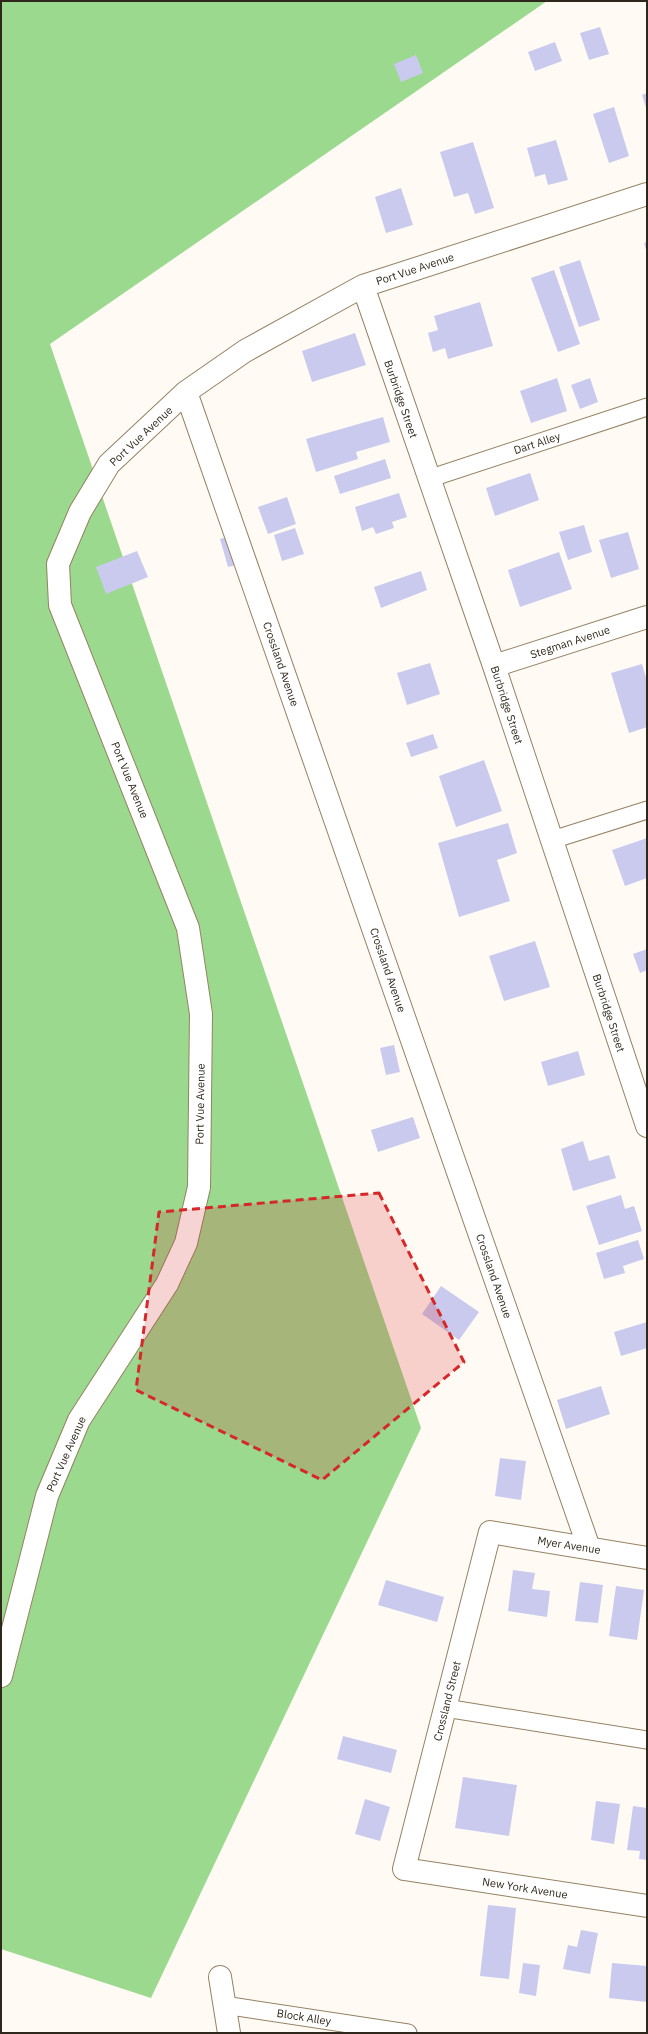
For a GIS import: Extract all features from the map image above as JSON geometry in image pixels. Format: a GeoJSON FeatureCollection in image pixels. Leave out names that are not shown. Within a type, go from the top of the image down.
{"type":"FeatureCollection","features":[{"type":"Feature","properties":{"kind":"street","name":"Port Vue Avenue"},"geometry":{"type":"LineString","coordinates":[[1,1676],[47,1496],[79,1420],[167,1284],[186,1243],[198,1188],[201,1014],[188,928],[60,605],[58,564],[80,512],[109,464],[186,392],[245,351],[362,286],[647,194]]}},
{"type":"Feature","properties":{"kind":"street","name":"Burbridge Street"},"geometry":{"type":"LineString","coordinates":[[362,286],[494,666],[647,1126]]}},
{"type":"Feature","properties":{"kind":"street","name":"Crossland Avenue"},"geometry":{"type":"LineString","coordinates":[[186,392],[589,1548]]}},
{"type":"Feature","properties":{"kind":"street","name":"Stegman Avenue"},"geometry":{"type":"LineString","coordinates":[[494,666],[647,618]]}},
{"type":"Feature","properties":{"kind":"street","name":"Myer Avenue"},"geometry":{"type":"LineString","coordinates":[[490,1532],[647,1558]]}},
{"type":"Feature","properties":{"kind":"street","name":"Crossland Street"},"geometry":{"type":"LineString","coordinates":[[404,1869],[490,1532]]}},
{"type":"Feature","properties":{"kind":"street","name":"New York Avenue"},"geometry":{"type":"LineString","coordinates":[[404,1869],[647,1906]]}},
{"type":"Feature","properties":{"kind":"street"},"geometry":{"type":"LineString","coordinates":[[220,1977],[229,2033]]}},
{"type":"Feature","properties":{"kind":"lane","name":"Dart Alley"},"geometry":{"type":"LineString","coordinates":[[428,479],[647,407]]}},
{"type":"Feature","properties":{"kind":"lane"},"geometry":{"type":"LineString","coordinates":[[552,840],[647,810]]}},
{"type":"Feature","properties":{"kind":"lane"},"geometry":{"type":"LineString","coordinates":[[445,1708],[647,1740]]}},
{"type":"Feature","properties":{"kind":"lane","name":"Block Alley"},"geometry":{"type":"LineString","coordinates":[[224,2005],[408,2033]]}},
{"type":"Feature","properties":{"kind":"highlighted area"},"geometry":{"type":"Polygon","coordinates":[[[379,1193],[464,1362],[322,1480],[136,1390],[159,1212],[379,1193]]]}},
{"type":"Feature","properties":{"kind":"green space"},"geometry":{"type":"Polygon","coordinates":[[[1,1],[547,1],[50,344],[421,1428],[151,1998],[1,1949],[1,1]]]}},
{"type":"Feature","properties":{"kind":"building"},"geometry":{"type":"Polygon","coordinates":[[[600,27],[609,54],[589,60],[580,33],[600,27]]]}},
{"type":"Feature","properties":{"kind":"building"},"geometry":{"type":"Polygon","coordinates":[[[555,42],[562,61],[535,71],[528,52],[555,42]]]}},
{"type":"Feature","properties":{"kind":"building"},"geometry":{"type":"Polygon","coordinates":[[[416,55],[423,73],[401,82],[394,64],[416,55]]]}},
{"type":"Feature","properties":{"kind":"building"},"geometry":{"type":"Polygon","coordinates":[[[647,93],[647,111],[642,95],[647,93]]]}},
{"type":"Feature","properties":{"kind":"building"},"geometry":{"type":"Polygon","coordinates":[[[614,107],[629,156],[609,163],[593,114],[614,107]]]}},
{"type":"Feature","properties":{"kind":"building"},"geometry":{"type":"Polygon","coordinates":[[[556,140],[568,180],[548,185],[545,174],[535,177],[527,148],[556,140]]]}},
{"type":"Feature","properties":{"kind":"building"},"geometry":{"type":"Polygon","coordinates":[[[473,142],[494,208],[475,214],[468,193],[454,197],[440,152],[473,142]]]}},
{"type":"Feature","properties":{"kind":"building"},"geometry":{"type":"Polygon","coordinates":[[[401,188],[413,225],[386,233],[375,197],[401,188]]]}},
{"type":"Feature","properties":{"kind":"building"},"geometry":{"type":"Polygon","coordinates":[[[647,242],[647,253],[644,243],[647,242]]]}},
{"type":"Feature","properties":{"kind":"building"},"geometry":{"type":"Polygon","coordinates":[[[580,260],[600,320],[579,327],[559,267],[580,260]]]}},
{"type":"Feature","properties":{"kind":"building"},"geometry":{"type":"Polygon","coordinates":[[[554,270],[580,344],[558,352],[531,278],[554,270]]]}},
{"type":"Feature","properties":{"kind":"building"},"geometry":{"type":"Polygon","coordinates":[[[480,302],[493,346],[448,359],[445,348],[433,352],[428,333],[438,330],[434,316],[480,302]]]}},
{"type":"Feature","properties":{"kind":"building"},"geometry":{"type":"Polygon","coordinates":[[[355,333],[366,365],[312,382],[302,351],[355,333]]]}},
{"type":"Feature","properties":{"kind":"building"},"geometry":{"type":"Polygon","coordinates":[[[557,378],[567,411],[531,423],[520,391],[557,378]]]}},
{"type":"Feature","properties":{"kind":"building"},"geometry":{"type":"Polygon","coordinates":[[[590,378],[598,402],[580,409],[571,385],[590,378]]]}},
{"type":"Feature","properties":{"kind":"building"},"geometry":{"type":"Polygon","coordinates":[[[383,417],[390,442],[356,452],[358,459],[316,472],[306,439],[383,417]]]}},
{"type":"Feature","properties":{"kind":"building"},"geometry":{"type":"Polygon","coordinates":[[[385,459],[391,478],[340,494],[334,476],[385,459]]]}},
{"type":"Feature","properties":{"kind":"building"},"geometry":{"type":"Polygon","coordinates":[[[530,473],[539,500],[495,516],[486,488],[530,473]]]}},
{"type":"Feature","properties":{"kind":"building"},"geometry":{"type":"Polygon","coordinates":[[[399,493],[407,517],[392,522],[394,528],[376,534],[373,527],[362,531],[355,507],[399,493]]]}},
{"type":"Feature","properties":{"kind":"building"},"geometry":{"type":"Polygon","coordinates":[[[287,497],[296,524],[268,534],[258,507],[287,497]]]}},
{"type":"Feature","properties":{"kind":"building"},"geometry":{"type":"Polygon","coordinates":[[[584,525],[592,552],[568,560],[559,532],[584,525]]]}},
{"type":"Feature","properties":{"kind":"building"},"geometry":{"type":"Polygon","coordinates":[[[295,528],[304,554],[282,561],[274,535],[295,528]]]}},
{"type":"Feature","properties":{"kind":"building"},"geometry":{"type":"Polygon","coordinates":[[[628,532],[639,569],[611,578],[599,540],[628,532]]]}},
{"type":"Feature","properties":{"kind":"building"},"geometry":{"type":"Polygon","coordinates":[[[234,535],[243,563],[228,567],[220,539],[234,535]]]}},
{"type":"Feature","properties":{"kind":"building"},"geometry":{"type":"Polygon","coordinates":[[[137,551],[148,577],[106,594],[96,567],[137,551]]]}},
{"type":"Feature","properties":{"kind":"building"},"geometry":{"type":"Polygon","coordinates":[[[559,552],[572,589],[520,607],[508,570],[559,552]]]}},
{"type":"Feature","properties":{"kind":"building"},"geometry":{"type":"Polygon","coordinates":[[[421,571],[427,590],[381,608],[374,587],[421,571]]]}},
{"type":"Feature","properties":{"kind":"building"},"geometry":{"type":"Polygon","coordinates":[[[430,663],[440,694],[407,705],[397,673],[430,663]]]}},
{"type":"Feature","properties":{"kind":"building"},"geometry":{"type":"Polygon","coordinates":[[[642,664],[647,681],[647,727],[629,733],[611,673],[642,664]]]}},
{"type":"Feature","properties":{"kind":"building"},"geometry":{"type":"Polygon","coordinates":[[[433,734],[438,748],[411,757],[406,743],[433,734]]]}},
{"type":"Feature","properties":{"kind":"building"},"geometry":{"type":"Polygon","coordinates":[[[484,760],[502,811],[456,827],[439,776],[484,760]]]}},
{"type":"Feature","properties":{"kind":"building"},"geometry":{"type":"Polygon","coordinates":[[[508,823],[517,853],[497,860],[510,901],[459,917],[438,843],[508,823]]]}},
{"type":"Feature","properties":{"kind":"building"},"geometry":{"type":"Polygon","coordinates":[[[647,838],[647,878],[625,886],[612,850],[647,838]]]}},
{"type":"Feature","properties":{"kind":"building"},"geometry":{"type":"Polygon","coordinates":[[[535,941],[550,987],[504,1001],[489,956],[535,941]]]}},
{"type":"Feature","properties":{"kind":"building"},"geometry":{"type":"Polygon","coordinates":[[[647,949],[647,970],[640,973],[633,954],[647,949]]]}},
{"type":"Feature","properties":{"kind":"building"},"geometry":{"type":"Polygon","coordinates":[[[394,1045],[400,1072],[386,1075],[380,1048],[394,1045]]]}},
{"type":"Feature","properties":{"kind":"building"},"geometry":{"type":"Polygon","coordinates":[[[578,1051],[585,1075],[548,1086],[541,1062],[578,1051]]]}},
{"type":"Feature","properties":{"kind":"building"},"geometry":{"type":"Polygon","coordinates":[[[413,1117],[420,1138],[378,1152],[371,1130],[413,1117]]]}},
{"type":"Feature","properties":{"kind":"building"},"geometry":{"type":"Polygon","coordinates":[[[583,1141],[589,1161],[609,1155],[616,1178],[573,1191],[561,1149],[583,1141]]]}},
{"type":"Feature","properties":{"kind":"building"},"geometry":{"type":"Polygon","coordinates":[[[621,1195],[625,1209],[634,1206],[642,1231],[599,1245],[586,1206],[621,1195]]]}},
{"type":"Feature","properties":{"kind":"building"},"geometry":{"type":"Polygon","coordinates":[[[638,1240],[644,1259],[623,1266],[625,1273],[604,1279],[596,1253],[638,1240]]]}},
{"type":"Feature","properties":{"kind":"building"},"geometry":{"type":"Polygon","coordinates":[[[441,1286],[479,1312],[459,1340],[422,1314],[441,1286]]]}},
{"type":"Feature","properties":{"kind":"building"},"geometry":{"type":"Polygon","coordinates":[[[647,1322],[647,1348],[621,1356],[614,1332],[647,1322]]]}},
{"type":"Feature","properties":{"kind":"building"},"geometry":{"type":"Polygon","coordinates":[[[601,1386],[610,1414],[566,1429],[557,1400],[601,1386]]]}},
{"type":"Feature","properties":{"kind":"building"},"geometry":{"type":"Polygon","coordinates":[[[500,1458],[526,1461],[521,1500],[495,1496],[500,1458]]]}},
{"type":"Feature","properties":{"kind":"building"},"geometry":{"type":"Polygon","coordinates":[[[513,1570],[535,1573],[532,1589],[550,1591],[547,1617],[508,1611],[513,1570]]]}},
{"type":"Feature","properties":{"kind":"building"},"geometry":{"type":"Polygon","coordinates":[[[386,1580],[444,1597],[437,1622],[378,1605],[386,1580]]]}},
{"type":"Feature","properties":{"kind":"building"},"geometry":{"type":"Polygon","coordinates":[[[580,1582],[603,1585],[598,1623],[575,1621],[580,1582]]]}},
{"type":"Feature","properties":{"kind":"building"},"geometry":{"type":"Polygon","coordinates":[[[616,1586],[644,1590],[637,1640],[609,1636],[616,1586]]]}},
{"type":"Feature","properties":{"kind":"building"},"geometry":{"type":"Polygon","coordinates":[[[343,1736],[397,1750],[391,1773],[337,1759],[343,1736]]]}},
{"type":"Feature","properties":{"kind":"building"},"geometry":{"type":"Polygon","coordinates":[[[463,1777],[517,1785],[509,1836],[455,1828],[463,1777]]]}},
{"type":"Feature","properties":{"kind":"building"},"geometry":{"type":"Polygon","coordinates":[[[365,1799],[390,1807],[380,1841],[355,1834],[365,1799]]]}},
{"type":"Feature","properties":{"kind":"building"},"geometry":{"type":"Polygon","coordinates":[[[596,1801],[620,1804],[614,1844],[591,1840],[596,1801]]]}},
{"type":"Feature","properties":{"kind":"building"},"geometry":{"type":"Polygon","coordinates":[[[633,1806],[647,1808],[647,1860],[639,1859],[640,1851],[627,1850],[633,1806]]]}},
{"type":"Feature","properties":{"kind":"building"},"geometry":{"type":"Polygon","coordinates":[[[488,1905],[516,1908],[509,1979],[480,1976],[488,1905]]]}},
{"type":"Feature","properties":{"kind":"building"},"geometry":{"type":"Polygon","coordinates":[[[581,1930],[598,1933],[590,1974],[563,1969],[568,1945],[577,1947],[581,1930]]]}},
{"type":"Feature","properties":{"kind":"building"},"geometry":{"type":"Polygon","coordinates":[[[523,1963],[540,1965],[536,1996],[519,1993],[523,1963]]]}},
{"type":"Feature","properties":{"kind":"building"},"geometry":{"type":"Polygon","coordinates":[[[612,1963],[647,1966],[647,2002],[609,1998],[612,1963]]]}}]}
